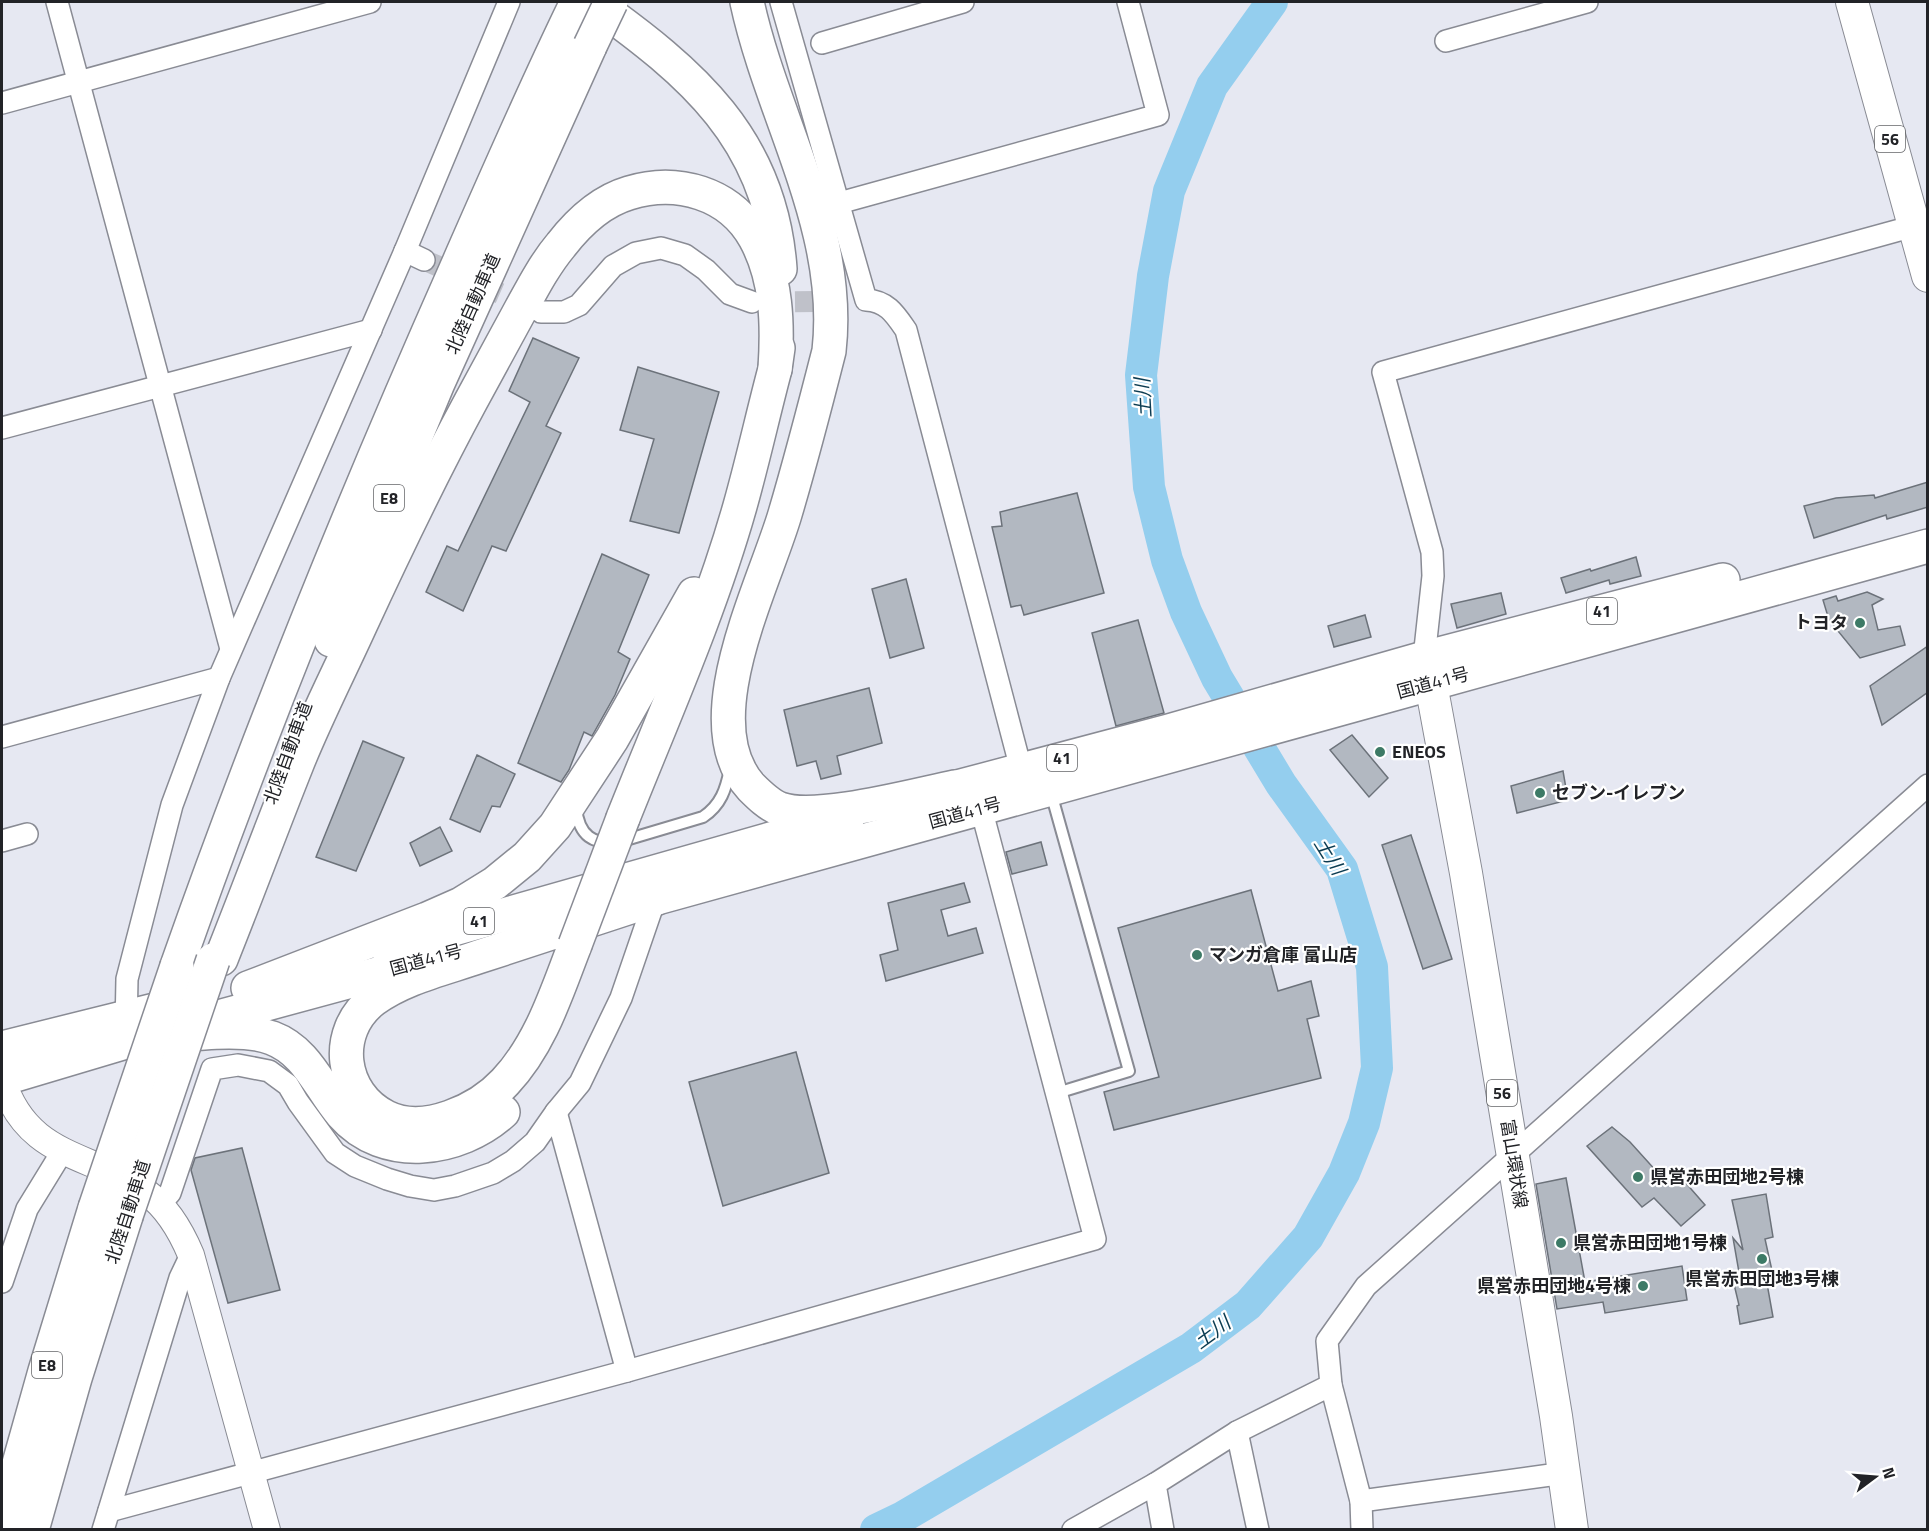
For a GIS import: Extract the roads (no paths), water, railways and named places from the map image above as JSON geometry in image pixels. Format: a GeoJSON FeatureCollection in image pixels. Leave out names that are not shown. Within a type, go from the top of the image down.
{"type":"FeatureCollection","features":[{"type":"Feature","properties":{"kind":"highway"},"geometry":{"type":"LineString","coordinates":[[126,1029],[238,1033],[270,1037],[297,1052],[343,1115],[356,1127],[371,1137],[407,1147],[446,1143],[482,1127],[499,1116],[517,1100],[545,1063],[556,1040],[586,942],[634,816],[740,506],[775,369],[782,316],[780,260],[774,222],[743,146],[723,115],[663,53],[593,2]]}},
{"type":"Feature","properties":{"kind":"highway","name":"北陸自動車道"},"geometry":{"type":"LineString","coordinates":[[32,1530],[75,1378],[111,1212],[177,966],[228,821],[284,676],[418,353],[569,19],[611,2]]}},
{"type":"Feature","properties":{"kind":"highway"},"geometry":{"type":"LineString","coordinates":[[626,2],[670,35],[703,64],[732,96],[768,154],[782,186],[810,279],[823,346],[822,376]]}},
{"type":"Feature","properties":{"kind":"highway"},"geometry":{"type":"LineString","coordinates":[[747,2],[765,66],[808,193],[824,252],[830,284],[832,327],[829,351],[785,516],[735,665],[728,702],[728,732],[733,757],[744,779],[760,796],[779,809],[801,813],[845,809],[955,787]]}},
{"type":"Feature","properties":{"kind":"highway","name":"北陸自動車道"},"geometry":{"type":"LineString","coordinates":[[2,1524],[45,1371],[217,960],[313,684],[372,538],[443,373],[569,19]]}},
{"type":"Feature","properties":{"kind":"highway"},"geometry":{"type":"LineString","coordinates":[[217,960],[298,762],[393,555],[462,418],[536,282],[560,245],[583,221],[604,205],[627,193],[653,187],[678,187],[701,192],[722,202],[740,218],[754,236],[765,258],[776,308],[775,369]]}},
{"type":"Feature","properties":{"kind":"highway"},"geometry":{"type":"LineString","coordinates":[[248,988],[427,919],[469,899],[495,883],[527,857],[555,826],[646,680],[712,564],[740,506]]}},
{"type":"Feature","properties":{"kind":"highway"},"geometry":{"type":"LineString","coordinates":[[634,816],[715,638],[785,516]]}},
{"type":"Feature","properties":{"kind":"highway","name":"国道41号"},"geometry":{"type":"LineString","coordinates":[[2,1048],[126,1029],[655,898],[1050,790],[1173,743],[1928,526]]}},
{"type":"Feature","properties":{"kind":"highway","name":"国道41号"},"geometry":{"type":"LineString","coordinates":[[1427,671],[1928,546]]}},
{"type":"Feature","properties":{"kind":"highway","name":"国道41号"},"geometry":{"type":"LineString","coordinates":[[2,1079],[126,1029],[248,988],[1021,769],[1173,743]]}},
{"type":"Feature","properties":{"kind":"highway"},"geometry":{"type":"LineString","coordinates":[[586,942],[522,1061],[506,1082],[469,1110],[448,1118],[424,1122],[404,1122],[387,1117],[360,1096],[351,1080],[346,1061],[346,1043],[351,1026],[366,1007],[388,990],[655,898]]}},
{"type":"Feature","properties":{"kind":"main road","name":"56"},"geometry":{"type":"LineString","coordinates":[[1852,2],[1928,276]]}},
{"type":"Feature","properties":{"kind":"main road","name":"富山環状線"},"geometry":{"type":"LineString","coordinates":[[1427,671],[1466,873],[1565,1473],[1572,1530]]}},
{"type":"Feature","properties":{"kind":"street"},"geometry":{"type":"LineString","coordinates":[[57,2],[231,649]]}},
{"type":"Feature","properties":{"kind":"street"},"geometry":{"type":"LineString","coordinates":[[2,103],[370,2]]}},
{"type":"Feature","properties":{"kind":"street"},"geometry":{"type":"LineString","coordinates":[[126,1029],[127,979],[172,805],[219,678],[405,251],[508,2]]}},
{"type":"Feature","properties":{"kind":"street"},"geometry":{"type":"LineString","coordinates":[[781,2],[839,203],[861,300],[876,300],[892,309],[906,330],[1021,769]]}},
{"type":"Feature","properties":{"kind":"street"},"geometry":{"type":"LineString","coordinates":[[822,44],[963,2]]}},
{"type":"Feature","properties":{"kind":"street"},"geometry":{"type":"LineString","coordinates":[[839,203],[1158,115],[1128,2]]}},
{"type":"Feature","properties":{"kind":"street"},"geometry":{"type":"LineString","coordinates":[[1446,41],[1587,2]]}},
{"type":"Feature","properties":{"kind":"street"},"geometry":{"type":"LineString","coordinates":[[1427,671],[1433,576],[1432,552],[1383,372],[1914,226]]}},
{"type":"Feature","properties":{"kind":"street"},"geometry":{"type":"LineString","coordinates":[[541,312],[564,312],[579,305],[613,266],[636,253],[661,248],[685,255],[706,270],[730,294],[752,302]]}},
{"type":"Feature","properties":{"kind":"street"},"geometry":{"type":"LineString","coordinates":[[405,251],[424,260]]}},
{"type":"Feature","properties":{"kind":"street"},"geometry":{"type":"LineString","coordinates":[[2,428],[371,330]]}},
{"type":"Feature","properties":{"kind":"street"},"geometry":{"type":"LineString","coordinates":[[2,737],[219,678]]}},
{"type":"Feature","properties":{"kind":"street"},"geometry":{"type":"LineString","coordinates":[[1362,1530],[1361,1501],[1331,1385],[1327,1341],[1366,1286],[1928,785]]}},
{"type":"Feature","properties":{"kind":"street"},"geometry":{"type":"LineString","coordinates":[[106,1520],[251,1472],[627,1371],[1095,1239],[981,808]]}},
{"type":"Feature","properties":{"kind":"street"},"geometry":{"type":"LineString","coordinates":[[2,841],[27,834]]}},
{"type":"Feature","properties":{"kind":"street"},"geometry":{"type":"LineString","coordinates":[[159,1204],[170,1193],[212,1069],[238,1065],[269,1071],[288,1085],[335,1153],[355,1166],[387,1179],[434,1190],[455,1186],[493,1173],[513,1161],[535,1142],[580,1083],[616,1009],[655,898]]}},
{"type":"Feature","properties":{"kind":"street"},"geometry":{"type":"LineString","coordinates":[[2,1079],[6,1092],[20,1116],[39,1137],[62,1152],[128,1181],[147,1193],[172,1219],[182,1235],[191,1255],[267,1530]]}},
{"type":"Feature","properties":{"kind":"street"},"geometry":{"type":"LineString","coordinates":[[556,1112],[627,1371]]}},
{"type":"Feature","properties":{"kind":"street"},"geometry":{"type":"LineString","coordinates":[[2,1282],[27,1209],[62,1152]]}},
{"type":"Feature","properties":{"kind":"street"},"geometry":{"type":"LineString","coordinates":[[106,1520],[180,1278],[191,1255]]}},
{"type":"Feature","properties":{"kind":"street"},"geometry":{"type":"LineString","coordinates":[[1073,1530],[1155,1484],[1237,1432],[1331,1385]]}},
{"type":"Feature","properties":{"kind":"street"},"geometry":{"type":"LineString","coordinates":[[1237,1432],[1258,1530]]}},
{"type":"Feature","properties":{"kind":"street"},"geometry":{"type":"LineString","coordinates":[[1361,1501],[1565,1473]]}},
{"type":"Feature","properties":{"kind":"street"},"geometry":{"type":"LineString","coordinates":[[1155,1484],[1163,1530]]}},
{"type":"Feature","properties":{"kind":"lane"},"geometry":{"type":"LineString","coordinates":[[581,787],[576,808],[581,828],[594,840],[607,843],[620,842],[703,817],[713,811],[727,788],[733,757]]}},
{"type":"Feature","properties":{"kind":"lane"},"geometry":{"type":"LineString","coordinates":[[1050,790],[1129,1071],[1057,1093]]}},
{"type":"Feature","properties":{"kind":"waterway","name":"土川"},"geometry":{"type":"LineString","coordinates":[[876,1530],[901,1518],[1191,1348],[1248,1305],[1308,1237],[1344,1173],[1364,1123],[1377,1068],[1372,967],[1342,869],[1281,784],[1217,678],[1186,612],[1167,560],[1149,487],[1141,375],[1153,276],[1169,191],[1212,86],[1272,2]]}},
{"type":"Feature","properties":{"kind":"waterway"},"geometry":{"type":"LineString","coordinates":[[901,1518],[909,1530]]}},
{"type":"Feature","properties":{"kind":"tunnel"},"geometry":{"type":"LineString","coordinates":[[424,260],[533,308]]}},
{"type":"Feature","properties":{"kind":"tunnel"},"geometry":{"type":"LineString","coordinates":[[764,302],[855,301]]}},
{"type":"Feature","properties":{"kind":"place","name":"トヨタ"},"geometry":{"type":"Point","coordinates":[1860,623]}},
{"type":"Feature","properties":{"kind":"place","name":"ENEOS"},"geometry":{"type":"Point","coordinates":[1380,752]}},
{"type":"Feature","properties":{"kind":"place","name":"セブン-イレブン"},"geometry":{"type":"Point","coordinates":[1540,793]}},
{"type":"Feature","properties":{"kind":"place","name":"マンガ倉庫 富山店"},"geometry":{"type":"Point","coordinates":[1197,955]}},
{"type":"Feature","properties":{"kind":"place","name":"県営赤田団地2号棟"},"geometry":{"type":"Point","coordinates":[1638,1177]}},
{"type":"Feature","properties":{"kind":"place","name":"県営赤田団地1号棟"},"geometry":{"type":"Point","coordinates":[1561,1243]}},
{"type":"Feature","properties":{"kind":"place","name":"県営赤田団地3号棟"},"geometry":{"type":"Point","coordinates":[1762,1259]}},
{"type":"Feature","properties":{"kind":"place","name":"県営赤田団地4号棟"},"geometry":{"type":"Point","coordinates":[1643,1286]}}]}
